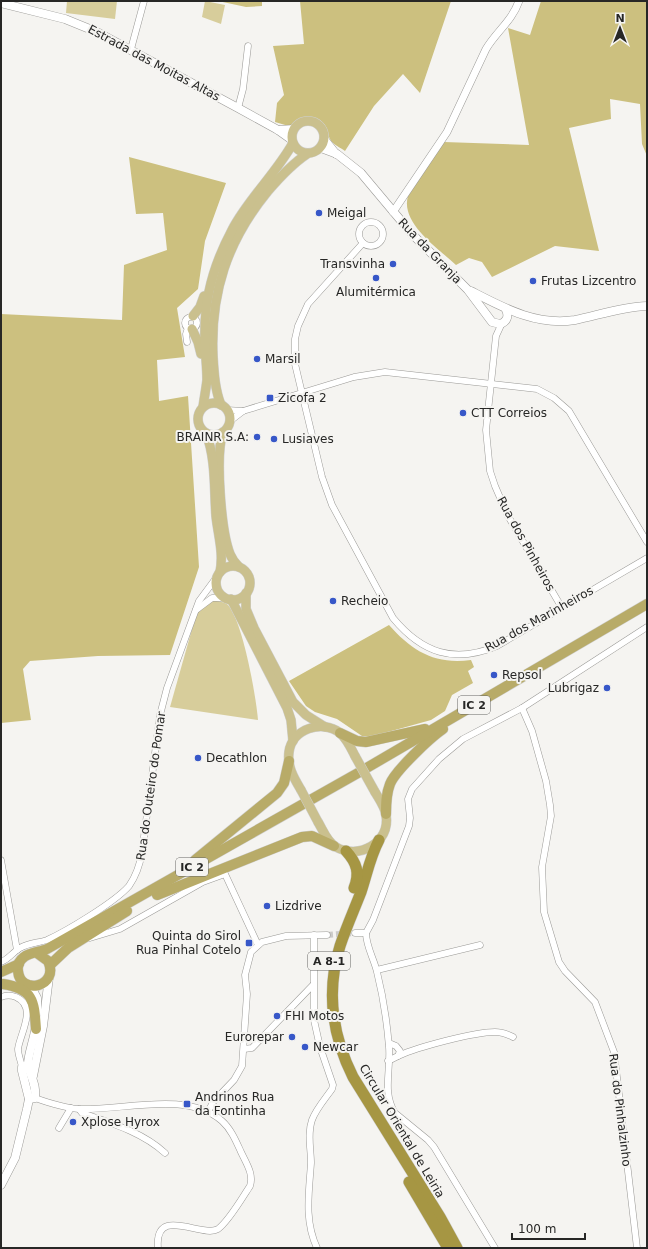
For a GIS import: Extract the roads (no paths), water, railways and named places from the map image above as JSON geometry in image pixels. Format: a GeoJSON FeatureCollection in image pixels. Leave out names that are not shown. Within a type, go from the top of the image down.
{"type":"FeatureCollection","features":[{"type":"Feature","properties":{"kind":"highway","name":"IC 2"},"geometry":{"type":"LineString","coordinates":[[1,972],[18,964],[28,954],[37,953],[327,791],[647,604]]}},
{"type":"Feature","properties":{"kind":"highway","name":"IC 2"},"geometry":{"type":"LineString","coordinates":[[50,964],[61,953],[81,939],[647,609]]}},
{"type":"Feature","properties":{"kind":"highway"},"geometry":{"type":"LineString","coordinates":[[386,814],[387,794],[393,778],[432,737],[453,721]]}},
{"type":"Feature","properties":{"kind":"highway"},"geometry":{"type":"LineString","coordinates":[[340,733],[356,741],[366,742],[439,725]]}},
{"type":"Feature","properties":{"kind":"highway"},"geometry":{"type":"LineString","coordinates":[[129,902],[194,861],[274,797],[284,783],[289,761]]}},
{"type":"Feature","properties":{"kind":"highway"},"geometry":{"type":"LineString","coordinates":[[157,894],[302,837],[317,838],[334,846]]}},
{"type":"Feature","properties":{"kind":"highway","name":"Circular Oriental de Leiria"},"geometry":{"type":"LineString","coordinates":[[379,840],[371,856],[361,893],[346,928],[336,960],[332,1002],[336,1031],[344,1057],[353,1077],[457,1248]]}},
{"type":"Feature","properties":{"kind":"highway","name":"Circular Oriental de Leiria"},"geometry":{"type":"LineString","coordinates":[[346,851],[355,862],[358,874],[334,942],[327,969],[325,1006],[330,1038],[344,1076],[448,1248]]}},
{"type":"Feature","properties":{"kind":"highway"},"geometry":{"type":"LineString","coordinates":[[2,985],[26,983],[41,984],[49,977],[50,964],[45,957],[37,953]]}},
{"type":"Feature","properties":{"kind":"highway"},"geometry":{"type":"LineString","coordinates":[[18,964],[18,973],[26,983]]}},
{"type":"Feature","properties":{"kind":"highway"},"geometry":{"type":"LineString","coordinates":[[2,985],[20,988],[30,996],[33,1001],[36,1029]]}},
{"type":"Feature","properties":{"kind":"main road","name":"Estrada das Moitas Altas"},"geometry":{"type":"LineString","coordinates":[[1,3],[65,19],[97,32],[131,49],[278,130],[292,142]]}},
{"type":"Feature","properties":{"kind":"main road"},"geometry":{"type":"LineString","coordinates":[[213,275],[205,320],[206,374],[203,408],[198,416],[198,422],[199,427],[206,433],[216,435],[223,432],[228,427],[230,421],[214,377],[212,330],[214,305],[225,264],[237,237],[257,205],[292,165],[307,154],[315,152],[321,148],[324,139],[323,131],[315,122],[303,122],[294,129],[278,130]]}},
{"type":"Feature","properties":{"kind":"main road"},"geometry":{"type":"LineString","coordinates":[[192,316],[200,307],[227,239],[239,218],[283,160],[292,142],[294,129]]}},
{"type":"Feature","properties":{"kind":"main road"},"geometry":{"type":"LineString","coordinates":[[324,139],[337,154],[361,173],[393,212]]}},
{"type":"Feature","properties":{"kind":"main road"},"geometry":{"type":"LineString","coordinates":[[292,142],[298,151],[307,154]]}},
{"type":"Feature","properties":{"kind":"main road"},"geometry":{"type":"LineString","coordinates":[[321,148],[337,154]]}},
{"type":"Feature","properties":{"kind":"main road","name":"Rua da Granja"},"geometry":{"type":"LineString","coordinates":[[393,212],[413,235],[468,290],[491,319]]}},
{"type":"Feature","properties":{"kind":"main road","name":"Rua da Granja"},"geometry":{"type":"LineString","coordinates":[[468,290],[498,306]]}},
{"type":"Feature","properties":{"kind":"main road"},"geometry":{"type":"LineString","coordinates":[[525,317],[497,324],[491,319],[491,310],[498,306],[525,317],[560,321],[573,320],[612,311],[647,306]]}},
{"type":"Feature","properties":{"kind":"main road"},"geometry":{"type":"LineString","coordinates":[[504,322],[508,314],[506,310]]}},
{"type":"Feature","properties":{"kind":"main road"},"geometry":{"type":"LineString","coordinates":[[190,329],[198,342],[206,374]]}},
{"type":"Feature","properties":{"kind":"main road"},"geometry":{"type":"LineString","coordinates":[[203,408],[213,403],[224,407]]}},
{"type":"Feature","properties":{"kind":"main road"},"geometry":{"type":"LineString","coordinates":[[223,432],[219,450],[224,524],[230,554],[238,567],[245,572],[249,578],[249,586],[244,603],[251,623],[290,695],[302,712],[326,727],[340,733],[355,756],[386,814],[384,831],[379,840],[365,850],[356,852],[346,851],[334,846],[327,838],[291,772],[289,751],[298,734],[306,730],[326,727]]}},
{"type":"Feature","properties":{"kind":"main road"},"geometry":{"type":"LineString","coordinates":[[206,433],[211,450],[216,517],[222,552],[217,589],[238,611],[249,636],[287,708],[291,720],[293,741]]}},
{"type":"Feature","properties":{"kind":"main road"},"geometry":{"type":"LineString","coordinates":[[218,575],[229,567],[238,567]]}},
{"type":"Feature","properties":{"kind":"main road"},"geometry":{"type":"LineString","coordinates":[[228,599],[238,599],[246,593]]}},
{"type":"Feature","properties":{"kind":"main road"},"geometry":{"type":"LineString","coordinates":[[1,1185],[17,1153],[32,1099],[33,1076],[43,1026],[49,977]]}},
{"type":"Feature","properties":{"kind":"main road"},"geometry":{"type":"LineString","coordinates":[[26,983],[38,1002],[36,1029],[25,1066],[24,1083],[32,1099]]}},
{"type":"Feature","properties":{"kind":"main road"},"geometry":{"type":"LineString","coordinates":[[25,1066],[33,1076]]}},
{"type":"Feature","properties":{"kind":"street"},"geometry":{"type":"LineString","coordinates":[[131,49],[144,1]]}},
{"type":"Feature","properties":{"kind":"street"},"geometry":{"type":"LineString","coordinates":[[393,212],[447,132],[486,49],[512,16],[519,1]]}},
{"type":"Feature","properties":{"kind":"street"},"geometry":{"type":"LineString","coordinates":[[238,108],[243,89],[248,46]]}},
{"type":"Feature","properties":{"kind":"street"},"geometry":{"type":"LineString","coordinates":[[369,222],[380,225],[383,229],[384,237],[379,244],[371,247],[363,243],[359,232],[362,225],[369,222]]}},
{"type":"Feature","properties":{"kind":"street","name":"Rua dos Marinheiros"},"geometry":{"type":"LineString","coordinates":[[363,243],[316,293],[302,316],[295,339],[295,364],[322,477],[332,505],[393,618],[407,634],[421,644],[449,655],[470,654],[483,651],[497,646],[647,558]]}},
{"type":"Feature","properties":{"kind":"street"},"geometry":{"type":"LineString","coordinates":[[186,342],[186,334],[197,323],[192,316],[186,318],[184,322],[185,326],[190,329]]}},
{"type":"Feature","properties":{"kind":"street","name":"Rua dos Pinheiros"},"geometry":{"type":"LineString","coordinates":[[491,319],[496,336]]}},
{"type":"Feature","properties":{"kind":"street","name":"Rua dos Pinheiros"},"geometry":{"type":"LineString","coordinates":[[504,322],[496,336],[490,384],[487,442],[490,471],[508,516],[562,608]]}},
{"type":"Feature","properties":{"kind":"street"},"geometry":{"type":"LineString","coordinates":[[230,421],[242,411],[354,377],[385,372],[537,389],[554,398],[569,411],[647,542]]}},
{"type":"Feature","properties":{"kind":"street"},"geometry":{"type":"LineString","coordinates":[[224,407],[242,411]]}},
{"type":"Feature","properties":{"kind":"street","name":"Rua do Outeiro do Pomar"},"geometry":{"type":"LineString","coordinates":[[1,962],[12,956],[17,950],[54,937],[105,906],[130,885],[136,874],[142,852],[160,715],[167,688],[199,601],[218,575]]}},
{"type":"Feature","properties":{"kind":"street"},"geometry":{"type":"LineString","coordinates":[[195,611],[212,598],[228,599]]}},
{"type":"Feature","properties":{"kind":"street"},"geometry":{"type":"LineString","coordinates":[[495,1248],[434,1147],[428,1140],[395,1113],[392,1108],[387,1089],[389,1043],[384,1008],[366,933],[373,920],[409,826],[410,818],[408,799],[412,789],[439,759],[464,739],[522,708],[647,627]]}},
{"type":"Feature","properties":{"kind":"street","name":"Rua do Pinhalzinho"},"geometry":{"type":"LineString","coordinates":[[522,708],[532,731],[546,781],[550,805],[551,816],[542,867],[544,912],[559,962],[565,971],[595,1002],[614,1052],[637,1248]]}},
{"type":"Feature","properties":{"kind":"street"},"geometry":{"type":"LineString","coordinates":[[1,860],[17,950]]}},
{"type":"Feature","properties":{"kind":"street"},"geometry":{"type":"LineString","coordinates":[[81,939],[120,929],[195,887],[224,874],[258,945]]}},
{"type":"Feature","properties":{"kind":"street"},"geometry":{"type":"LineString","coordinates":[[355,933],[366,933]]}},
{"type":"Feature","properties":{"kind":"street"},"geometry":{"type":"LineString","coordinates":[[208,1112],[213,1102],[238,1075],[242,1066],[247,994],[246,967],[251,952],[258,945],[286,936],[327,934]]}},
{"type":"Feature","properties":{"kind":"street"},"geometry":{"type":"LineString","coordinates":[[314,935],[312,985],[315,1029],[333,1085],[332,1089],[314,1116],[310,1130],[311,1163],[307,1211],[311,1234],[317,1248]]}},
{"type":"Feature","properties":{"kind":"street"},"geometry":{"type":"LineString","coordinates":[[376,970],[480,945]]}},
{"type":"Feature","properties":{"kind":"street"},"geometry":{"type":"LineString","coordinates":[[244,1049],[252,1048],[312,985]]}},
{"type":"Feature","properties":{"kind":"street"},"geometry":{"type":"LineString","coordinates":[[1,997],[14,996],[20,999],[26,1009],[26,1019],[18,1048],[25,1066]]}},
{"type":"Feature","properties":{"kind":"street"},"geometry":{"type":"LineString","coordinates":[[388,1061],[412,1050],[483,1033],[497,1032],[513,1037]]}},
{"type":"Feature","properties":{"kind":"street"},"geometry":{"type":"LineString","coordinates":[[389,1043],[397,1047],[412,1050]]}},
{"type":"Feature","properties":{"kind":"street"},"geometry":{"type":"LineString","coordinates":[[397,1047],[400,1051],[398,1056]]}},
{"type":"Feature","properties":{"kind":"street"},"geometry":{"type":"LineString","coordinates":[[32,1099],[79,1109],[155,1104],[189,1108],[208,1112],[223,1122],[236,1142],[250,1172],[250,1186],[218,1229],[208,1231],[184,1225],[168,1226],[160,1234],[158,1248]]}},
{"type":"Feature","properties":{"kind":"street"},"geometry":{"type":"LineString","coordinates":[[59,1128],[71,1108]]}},
{"type":"Feature","properties":{"kind":"street"},"geometry":{"type":"LineString","coordinates":[[79,1109],[82,1113],[144,1138],[155,1144],[165,1153]]}},
{"type":"Feature","properties":{"kind":"tunnel"},"geometry":{"type":"LineString","coordinates":[[327,935],[355,933]]}},
{"type":"Feature","properties":{"kind":"place","name":"Meigal"},"geometry":{"type":"Point","coordinates":[319,213]}},
{"type":"Feature","properties":{"kind":"place","name":"Transvinha"},"geometry":{"type":"Point","coordinates":[393,264]}},
{"type":"Feature","properties":{"kind":"place","name":"Alumitérmica"},"geometry":{"type":"Point","coordinates":[376,278]}},
{"type":"Feature","properties":{"kind":"place","name":"Frutas Lizcentro"},"geometry":{"type":"Point","coordinates":[533,281]}},
{"type":"Feature","properties":{"kind":"place","name":"Marsil"},"geometry":{"type":"Point","coordinates":[257,359]}},
{"type":"Feature","properties":{"kind":"place","name":"Zicofa 2"},"geometry":{"type":"Point","coordinates":[270,398]}},
{"type":"Feature","properties":{"kind":"place","name":"CTT Correios"},"geometry":{"type":"Point","coordinates":[463,413]}},
{"type":"Feature","properties":{"kind":"place","name":"BRAINR S.A:"},"geometry":{"type":"Point","coordinates":[257,437]}},
{"type":"Feature","properties":{"kind":"place","name":"Lusiaves"},"geometry":{"type":"Point","coordinates":[274,439]}},
{"type":"Feature","properties":{"kind":"place","name":"Recheio"},"geometry":{"type":"Point","coordinates":[333,601]}},
{"type":"Feature","properties":{"kind":"place","name":"Repsol"},"geometry":{"type":"Point","coordinates":[494,675]}},
{"type":"Feature","properties":{"kind":"place","name":"Lubrigaz"},"geometry":{"type":"Point","coordinates":[607,688]}},
{"type":"Feature","properties":{"kind":"place","name":"Decathlon"},"geometry":{"type":"Point","coordinates":[198,758]}},
{"type":"Feature","properties":{"kind":"place","name":"Lizdrive"},"geometry":{"type":"Point","coordinates":[267,906]}},
{"type":"Feature","properties":{"kind":"place","name":"Quinta do Sirol Rua Pinhal Cotelo"},"geometry":{"type":"Point","coordinates":[249,943]}},
{"type":"Feature","properties":{"kind":"place","name":"FHI Motos"},"geometry":{"type":"Point","coordinates":[277,1016]}},
{"type":"Feature","properties":{"kind":"place","name":"Eurorepar"},"geometry":{"type":"Point","coordinates":[292,1037]}},
{"type":"Feature","properties":{"kind":"place","name":"Newcar"},"geometry":{"type":"Point","coordinates":[305,1047]}},
{"type":"Feature","properties":{"kind":"place","name":"Andrinos Rua da Fontinha"},"geometry":{"type":"Point","coordinates":[187,1104]}},
{"type":"Feature","properties":{"kind":"place","name":"Xplose Hyrox"},"geometry":{"type":"Point","coordinates":[73,1122]}}]}
